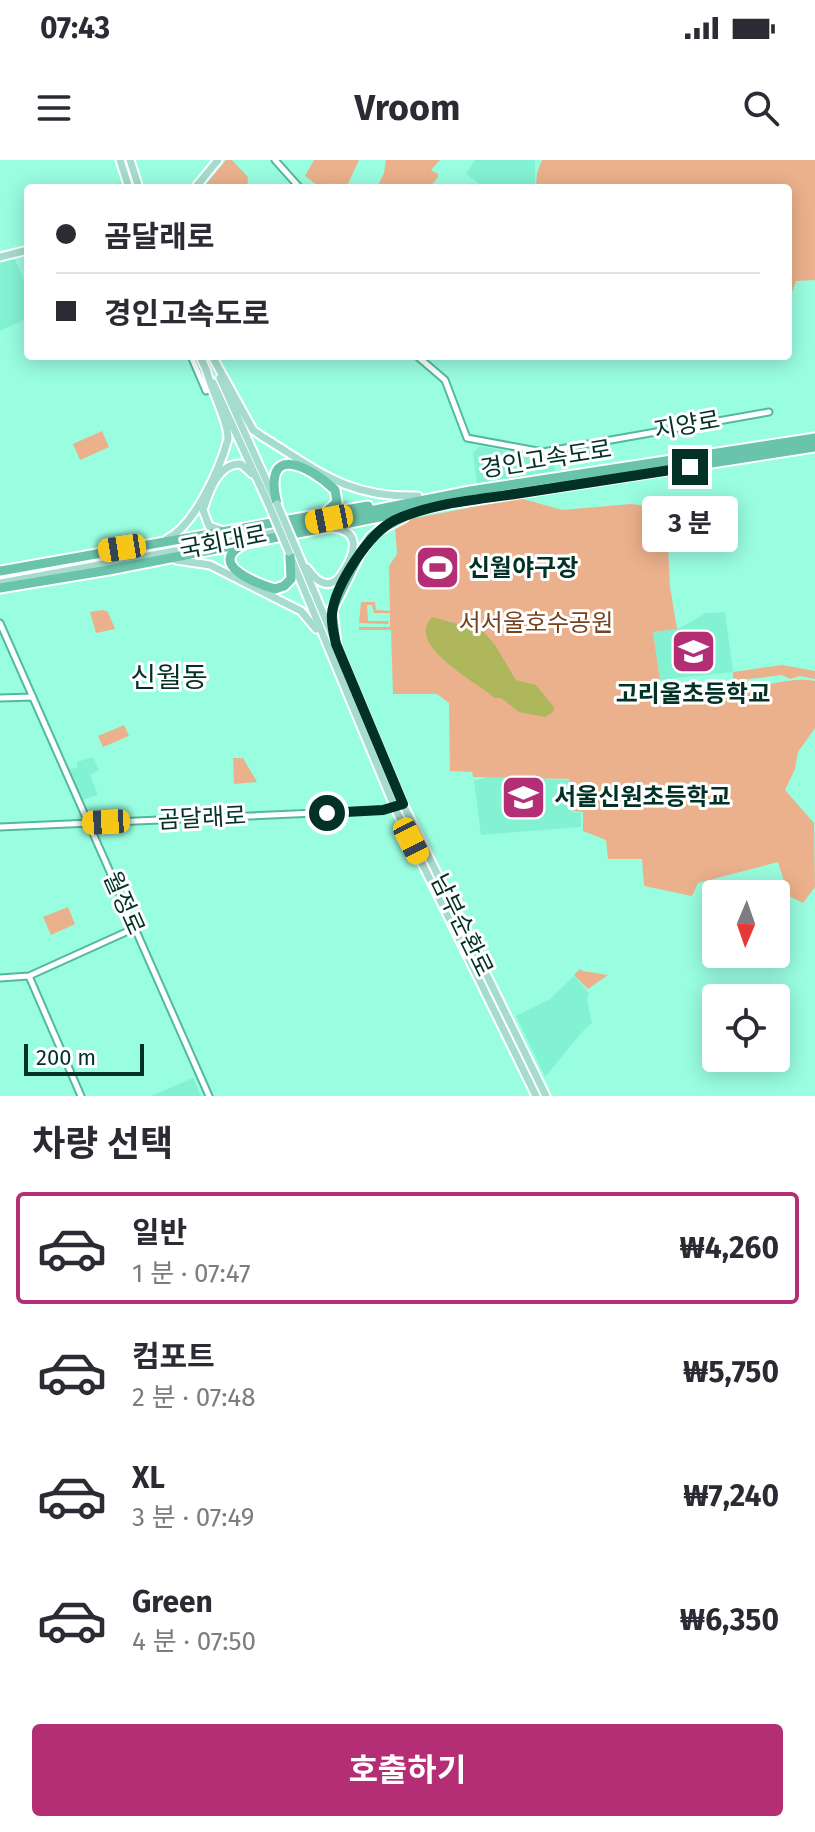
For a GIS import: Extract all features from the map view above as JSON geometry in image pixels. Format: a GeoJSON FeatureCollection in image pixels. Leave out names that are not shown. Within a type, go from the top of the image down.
{"type":"FeatureCollection","features":[{"type":"Feature","properties":{"kind":"highway","name":"경인고속도로"},"geometry":{"type":"LineString","coordinates":[[285,532],[470,491],[815,438]]}},
{"type":"Feature","properties":{"kind":"highway","name":"경인고속도로"},"geometry":{"type":"LineString","coordinates":[[285,532],[328,528],[441,505],[815,447]]}},
{"type":"Feature","properties":{"kind":"highway"},"geometry":{"type":"LineString","coordinates":[[273,504],[274,474],[283,465],[292,464],[335,490],[337,502],[324,514]]}},
{"type":"Feature","properties":{"kind":"highway"},"geometry":{"type":"LineString","coordinates":[[0,569],[451,490],[470,491]]}},
{"type":"Feature","properties":{"kind":"highway"},"geometry":{"type":"LineString","coordinates":[[336,644],[332,610],[363,547],[395,520],[441,505]]}},
{"type":"Feature","properties":{"kind":"highway"},"geometry":{"type":"LineString","coordinates":[[0,586],[109,570],[285,532]]}},
{"type":"Feature","properties":{"kind":"highway"},"geometry":{"type":"LineString","coordinates":[[247,542],[232,551],[232,568],[270,588],[280,589],[291,579],[293,553]]}},
{"type":"Feature","properties":{"kind":"main road"},"geometry":{"type":"LineString","coordinates":[[120,160],[128,184]]}},
{"type":"Feature","properties":{"kind":"main road"},"geometry":{"type":"LineString","coordinates":[[130,160],[138,184]]}},
{"type":"Feature","properties":{"kind":"main road"},"geometry":{"type":"LineString","coordinates":[[198,184],[218,160]]}},
{"type":"Feature","properties":{"kind":"main road"},"geometry":{"type":"LineString","coordinates":[[0,257],[24,251]]}},
{"type":"Feature","properties":{"kind":"main road","name":"남부순환로"},"geometry":{"type":"LineString","coordinates":[[202,360],[260,484],[273,504]]}},
{"type":"Feature","properties":{"kind":"main road"},"geometry":{"type":"LineString","coordinates":[[212,360],[253,430],[263,437],[347,487],[378,496],[418,496]]}},
{"type":"Feature","properties":{"kind":"main road","name":"남부순환로"},"geometry":{"type":"LineString","coordinates":[[212,360],[377,763],[546,1096]]}},
{"type":"Feature","properties":{"kind":"main road"},"geometry":{"type":"LineString","coordinates":[[162,542],[179,532],[193,514],[227,445],[227,428],[208,390],[206,369]]}},
{"type":"Feature","properties":{"kind":"main road"},"geometry":{"type":"LineString","coordinates":[[236,529],[213,528],[205,521],[205,504],[221,471],[229,465],[241,464],[260,484]]}},
{"type":"Feature","properties":{"kind":"main road","name":"국회대로"},"geometry":{"type":"LineString","coordinates":[[0,586],[311,526],[352,522]]}},
{"type":"Feature","properties":{"kind":"main road"},"geometry":{"type":"LineString","coordinates":[[293,553],[316,580],[326,584],[339,579],[353,554],[354,541],[343,529],[328,528]]}},
{"type":"Feature","properties":{"kind":"main road","name":"국회대로"},"geometry":{"type":"LineString","coordinates":[[0,586],[285,532]]}},
{"type":"Feature","properties":{"kind":"main road","name":"남부순환로"},"geometry":{"type":"LineString","coordinates":[[293,553],[336,644],[392,777],[399,806],[536,1096]]}},
{"type":"Feature","properties":{"kind":"main road"},"geometry":{"type":"LineString","coordinates":[[166,559],[210,565],[301,611],[317,630],[340,679]]}},
{"type":"Feature","properties":{"kind":"main road"},"geometry":{"type":"LineString","coordinates":[[377,763],[387,781],[391,781],[392,777]]}},
{"type":"Feature","properties":{"kind":"street"},"geometry":{"type":"LineString","coordinates":[[275,160],[296,184]]}},
{"type":"Feature","properties":{"kind":"street"},"geometry":{"type":"LineString","coordinates":[[193,360],[208,390]]}},
{"type":"Feature","properties":{"kind":"street","name":"지양로"},"geometry":{"type":"LineString","coordinates":[[422,360],[445,380],[467,438],[535,452],[769,412]]}},
{"type":"Feature","properties":{"kind":"street","name":"월정로"},"geometry":{"type":"LineString","coordinates":[[0,623],[209,1096]]}},
{"type":"Feature","properties":{"kind":"street"},"geometry":{"type":"LineString","coordinates":[[0,698],[33,697]]}},
{"type":"Feature","properties":{"kind":"street","name":"곰달래로"},"geometry":{"type":"LineString","coordinates":[[0,827],[399,806]]}},
{"type":"Feature","properties":{"kind":"street"},"geometry":{"type":"LineString","coordinates":[[0,978],[29,976],[135,928]]}},
{"type":"Feature","properties":{"kind":"street"},"geometry":{"type":"LineString","coordinates":[[29,976],[81,1096]]}},
{"type":"Feature","properties":{"kind":"shaded area"},"geometry":{"type":"Polygon","coordinates":[[[475,160],[535,160],[535,184],[480,184],[466,174],[475,160]]]}},
{"type":"Feature","properties":{"kind":"shaded area"},"geometry":{"type":"Polygon","coordinates":[[[14,258],[24,280],[24,320],[0,331],[0,261],[14,258]]]}},
{"type":"Feature","properties":{"kind":"shaded area"},"geometry":{"type":"Polygon","coordinates":[[[480,446],[534,456],[550,455],[549,465],[554,464],[555,471],[477,484],[473,453],[480,446]]]}},
{"type":"Feature","properties":{"kind":"shaded area","name":"고리울초등학교"},"geometry":{"type":"Polygon","coordinates":[[[725,612],[733,672],[660,680],[653,632],[680,628],[706,613],[725,612]]]}},
{"type":"Feature","properties":{"kind":"shaded area"},"geometry":{"type":"Polygon","coordinates":[[[432,617],[483,631],[516,680],[536,685],[554,707],[553,712],[545,717],[519,712],[447,663],[428,640],[426,628],[432,617]]]}},
{"type":"Feature","properties":{"kind":"shaded area"},"geometry":{"type":"Polygon","coordinates":[[[93,757],[99,770],[90,775],[98,795],[82,800],[68,769],[77,768],[77,762],[93,757]]]}},
{"type":"Feature","properties":{"kind":"shaded area","name":"서울신원초등학교"},"geometry":{"type":"Polygon","coordinates":[[[488,777],[569,780],[573,812],[581,813],[581,827],[481,835],[474,781],[488,777]]]}},
{"type":"Feature","properties":{"kind":"shaded area"},"geometry":{"type":"Polygon","coordinates":[[[574,976],[589,993],[587,999],[592,1023],[545,1077],[516,1016],[550,999],[574,976]]]}},
{"type":"Feature","properties":{"kind":"shaded area"},"geometry":{"type":"Polygon","coordinates":[[[193,1078],[201,1096],[151,1096],[193,1078]]]}},
{"type":"Feature","properties":{"kind":"green space"},"geometry":{"type":"Polygon","coordinates":[[[226,160],[232,160],[248,177],[247,184],[206,184],[226,160]]]}},
{"type":"Feature","properties":{"kind":"green space"},"geometry":{"type":"Polygon","coordinates":[[[314,160],[359,160],[348,184],[316,184],[305,176],[314,160]]]}},
{"type":"Feature","properties":{"kind":"green space"},"geometry":{"type":"Polygon","coordinates":[[[386,160],[440,160],[431,170],[438,174],[432,184],[379,184],[386,160]]]}},
{"type":"Feature","properties":{"kind":"green space"},"geometry":{"type":"Polygon","coordinates":[[[542,160],[815,160],[815,280],[796,281],[792,292],[792,184],[536,184],[542,160]]]}},
{"type":"Feature","properties":{"kind":"green space"},"geometry":{"type":"Polygon","coordinates":[[[102,431],[109,447],[80,460],[73,444],[102,431]]]}},
{"type":"Feature","properties":{"kind":"green space","name":"서서울호수공원"},"geometry":{"type":"Polygon","coordinates":[[[520,498],[562,510],[631,504],[645,506],[668,548],[677,629],[653,632],[660,680],[655,688],[815,681],[815,728],[798,752],[795,769],[785,790],[814,823],[815,887],[803,903],[790,896],[790,880],[784,880],[778,862],[702,880],[692,896],[644,886],[642,859],[608,859],[606,840],[583,831],[583,812],[574,811],[569,779],[473,777],[472,772],[450,771],[449,703],[437,694],[393,694],[391,630],[359,630],[359,627],[390,627],[390,613],[374,613],[372,605],[367,605],[368,621],[389,621],[388,624],[359,623],[361,602],[375,602],[376,610],[390,611],[389,566],[397,554],[395,526],[411,519],[520,498]]]}},
{"type":"Feature","properties":{"kind":"green space"},"geometry":{"type":"Polygon","coordinates":[[[90,612],[108,612],[115,629],[96,633],[90,612]]]}},
{"type":"Feature","properties":{"kind":"green space"},"geometry":{"type":"Polygon","coordinates":[[[782,665],[815,671],[815,679],[800,676],[790,679],[782,675],[733,681],[733,672],[782,665]]]}},
{"type":"Feature","properties":{"kind":"green space"},"geometry":{"type":"Polygon","coordinates":[[[124,725],[129,736],[103,747],[98,736],[124,725]]]}},
{"type":"Feature","properties":{"kind":"green space"},"geometry":{"type":"Polygon","coordinates":[[[233,758],[243,758],[257,782],[234,784],[233,758]]]}},
{"type":"Feature","properties":{"kind":"green space"},"geometry":{"type":"Polygon","coordinates":[[[68,907],[75,924],[51,935],[43,917],[68,907]]]}},
{"type":"Feature","properties":{"kind":"green space"},"geometry":{"type":"Polygon","coordinates":[[[580,969],[608,975],[588,989],[574,975],[580,969]]]}},
{"type":"Feature","properties":{"kind":"place","name":"신월야구장"},"geometry":{"type":"Point","coordinates":[437,568]}},
{"type":"Feature","properties":{"kind":"place","name":"고리울초등학교"},"geometry":{"type":"Point","coordinates":[693,652]}},
{"type":"Feature","properties":{"kind":"place","name":"서울신원초등학교"},"geometry":{"type":"Point","coordinates":[523,797]}},
{"type":"Feature","properties":{"kind":"district","name":"신월동"},"geometry":{"type":"Point","coordinates":[169,677]}},
{"type":"Feature","properties":{"kind":"route"},"geometry":{"type":"LineString","coordinates":[[327,813],[383,810],[403,804],[336,644],[332,626],[332,610],[337,597],[371,537],[395,520],[441,505],[690,467]]}}]}
